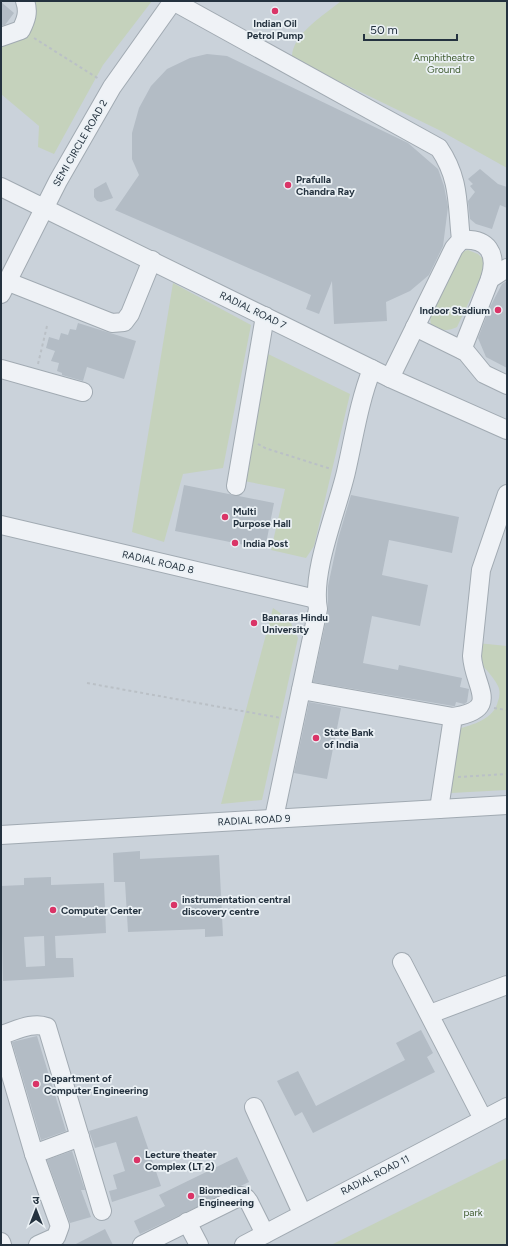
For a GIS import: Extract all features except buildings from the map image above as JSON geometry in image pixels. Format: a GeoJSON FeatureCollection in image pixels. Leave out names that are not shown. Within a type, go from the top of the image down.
{"type":"FeatureCollection","features":[{"type":"Feature","properties":{"kind":"lane"},"geometry":{"type":"LineString","coordinates":[[1,37],[21,30],[26,21],[28,8],[25,1]]}},
{"type":"Feature","properties":{"kind":"lane"},"geometry":{"type":"LineString","coordinates":[[173,1],[439,148],[449,162],[456,181],[461,240]]}},
{"type":"Feature","properties":{"kind":"lane","name":"SEMI CIRCLE ROAD 2"},"geometry":{"type":"LineString","coordinates":[[4,287],[43,209],[112,87],[173,1]]}},
{"type":"Feature","properties":{"kind":"lane","name":"RADIAL ROAD 7"},"geometry":{"type":"LineString","coordinates":[[1,187],[43,209],[152,260],[390,378],[507,430]]}},
{"type":"Feature","properties":{"kind":"lane"},"geometry":{"type":"LineString","coordinates":[[390,378],[454,248],[461,240],[473,239],[488,246],[493,257],[493,269],[462,350]]}},
{"type":"Feature","properties":{"kind":"lane"},"geometry":{"type":"LineString","coordinates":[[4,287],[112,323],[124,322],[130,314],[152,260]]}},
{"type":"Feature","properties":{"kind":"lane"},"geometry":{"type":"LineString","coordinates":[[490,279],[507,268]]}},
{"type":"Feature","properties":{"kind":"lane"},"geometry":{"type":"LineString","coordinates":[[236,486],[265,316]]}},
{"type":"Feature","properties":{"kind":"lane"},"geometry":{"type":"LineString","coordinates":[[415,327],[462,350],[484,374],[507,385]]}},
{"type":"Feature","properties":{"kind":"lane"},"geometry":{"type":"LineString","coordinates":[[1,369],[83,392]]}},
{"type":"Feature","properties":{"kind":"lane"},"geometry":{"type":"LineString","coordinates":[[274,818],[318,609],[316,599],[318,573],[346,474],[364,388],[372,369]]}},
{"type":"Feature","properties":{"kind":"lane"},"geometry":{"type":"LineString","coordinates":[[300,690],[453,718],[468,715],[477,710],[482,702],[481,688],[473,667],[472,656],[481,570],[507,494]]}},
{"type":"Feature","properties":{"kind":"lane","name":"RADIAL ROAD 8"},"geometry":{"type":"LineString","coordinates":[[1,525],[316,599]]}},
{"type":"Feature","properties":{"kind":"lane"},"geometry":{"type":"LineString","coordinates":[[439,809],[445,778],[453,718]]}},
{"type":"Feature","properties":{"kind":"lane","name":"RADIAL ROAD 9"},"geometry":{"type":"LineString","coordinates":[[1,835],[507,805]]}},
{"type":"Feature","properties":{"kind":"lane"},"geometry":{"type":"LineString","coordinates":[[402,962],[483,1119]]}},
{"type":"Feature","properties":{"kind":"lane"},"geometry":{"type":"LineString","coordinates":[[430,1014],[507,985]]}},
{"type":"Feature","properties":{"kind":"lane"},"geometry":{"type":"LineString","coordinates":[[1,1034],[34,1025],[47,1027],[102,1211]]}},
{"type":"Feature","properties":{"kind":"lane"},"geometry":{"type":"LineString","coordinates":[[1,1041],[34,1154],[60,1226],[56,1237],[38,1245]]}},
{"type":"Feature","properties":{"kind":"lane"},"geometry":{"type":"LineString","coordinates":[[254,1107],[302,1213]]}},
{"type":"Feature","properties":{"kind":"lane","name":"RADIAL ROAD 11"},"geometry":{"type":"LineString","coordinates":[[244,1245],[302,1213],[507,1107]]}},
{"type":"Feature","properties":{"kind":"lane"},"geometry":{"type":"LineString","coordinates":[[34,1154],[80,1137]]}},
{"type":"Feature","properties":{"kind":"lane"},"geometry":{"type":"LineString","coordinates":[[142,1245],[241,1196],[246,1198],[249,1202],[265,1234]]}},
{"type":"Feature","properties":{"kind":"lane"},"geometry":{"type":"LineString","coordinates":[[187,1222],[199,1245]]}},
{"type":"Feature","properties":{"kind":"path"},"geometry":{"type":"LineString","coordinates":[[21,30],[112,87]]}},
{"type":"Feature","properties":{"kind":"path"},"geometry":{"type":"LineString","coordinates":[[35,378],[47,326]]}},
{"type":"Feature","properties":{"kind":"path"},"geometry":{"type":"LineString","coordinates":[[244,434],[264,448],[346,474]]}},
{"type":"Feature","properties":{"kind":"path"},"geometry":{"type":"LineString","coordinates":[[87,683],[294,721]]}},
{"type":"Feature","properties":{"kind":"path"},"geometry":{"type":"LineString","coordinates":[[445,778],[507,774]]}},
{"type":"Feature","properties":{"kind":"shaded area","name":"Banaras Hindu University"},"geometry":{"type":"Polygon","coordinates":[[[1,1],[507,1],[507,1245],[1,1245],[1,1]]]}},
{"type":"Feature","properties":{"kind":"green space"},"geometry":{"type":"Polygon","coordinates":[[[34,1],[152,1],[103,65],[54,154],[38,147],[39,126],[1,94],[1,45],[11,44],[31,32],[34,1]]]}},
{"type":"Feature","properties":{"kind":"green space","name":"Amphitheatre Ground"},"geometry":{"type":"Polygon","coordinates":[[[341,1],[507,1],[507,168],[439,130],[299,62],[292,56],[294,48],[303,33],[341,1]]]}},
{"type":"Feature","properties":{"kind":"green space"},"geometry":{"type":"Polygon","coordinates":[[[468,250],[478,254],[484,260],[484,270],[457,327],[450,330],[444,330],[431,326],[430,317],[454,259],[461,252],[468,250]]]}},
{"type":"Feature","properties":{"kind":"green space"},"geometry":{"type":"Polygon","coordinates":[[[173,283],[251,325],[223,468],[183,474],[164,542],[132,532],[173,283]]]}},
{"type":"Feature","properties":{"kind":"green space"},"geometry":{"type":"Polygon","coordinates":[[[266,353],[350,394],[314,546],[306,558],[271,550],[285,489],[239,480],[266,353]]]}},
{"type":"Feature","properties":{"kind":"green space"},"geometry":{"type":"Polygon","coordinates":[[[273,608],[289,619],[298,638],[262,800],[221,804],[273,608]]]}},
{"type":"Feature","properties":{"kind":"green space"},"geometry":{"type":"Polygon","coordinates":[[[477,643],[507,646],[507,790],[451,793],[457,729],[476,723],[487,717],[496,707],[500,693],[496,682],[476,659],[477,643]]]}},
{"type":"Feature","properties":{"kind":"green space","name":"park"},"geometry":{"type":"Polygon","coordinates":[[[507,1158],[507,1245],[331,1245],[507,1158]]]}},
{"type":"Feature","properties":{"kind":"place","name":"Indian Oil Petrol Pump"},"geometry":{"type":"Point","coordinates":[275,11]}},
{"type":"Feature","properties":{"kind":"place","name":"Prafulla Chandra Ray"},"geometry":{"type":"Point","coordinates":[288,185]}},
{"type":"Feature","properties":{"kind":"place","name":"Indoor Stadium"},"geometry":{"type":"Point","coordinates":[498,310]}},
{"type":"Feature","properties":{"kind":"place","name":"Multi Purpose Hall"},"geometry":{"type":"Point","coordinates":[225,517]}},
{"type":"Feature","properties":{"kind":"place","name":"India Post"},"geometry":{"type":"Point","coordinates":[235,543]}},
{"type":"Feature","properties":{"kind":"place","name":"Banaras Hindu University"},"geometry":{"type":"Point","coordinates":[254,623]}},
{"type":"Feature","properties":{"kind":"place","name":"State Bank of India"},"geometry":{"type":"Point","coordinates":[316,738]}},
{"type":"Feature","properties":{"kind":"place","name":"instrumentation central discovery centre"},"geometry":{"type":"Point","coordinates":[174,905]}},
{"type":"Feature","properties":{"kind":"place","name":"Computer Center"},"geometry":{"type":"Point","coordinates":[53,910]}},
{"type":"Feature","properties":{"kind":"place","name":"Department of Computer Engineering"},"geometry":{"type":"Point","coordinates":[36,1084]}},
{"type":"Feature","properties":{"kind":"place","name":"Lecture theater Complex (LT 2)"},"geometry":{"type":"Point","coordinates":[137,1160]}},
{"type":"Feature","properties":{"kind":"place","name":"Biomedical Engineering"},"geometry":{"type":"Point","coordinates":[191,1196]}}]}
